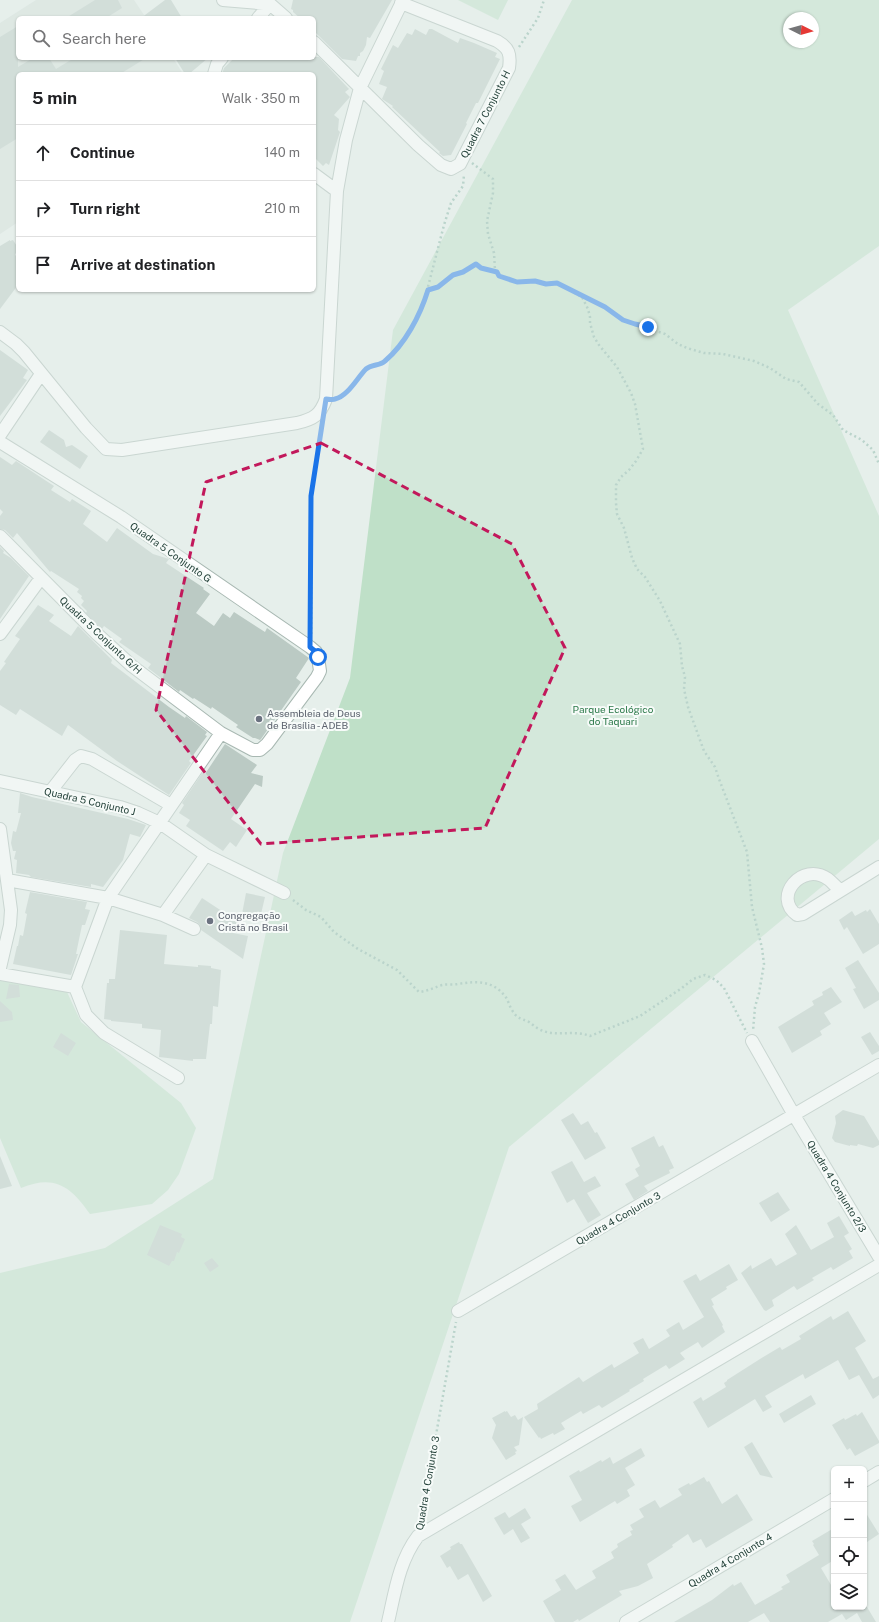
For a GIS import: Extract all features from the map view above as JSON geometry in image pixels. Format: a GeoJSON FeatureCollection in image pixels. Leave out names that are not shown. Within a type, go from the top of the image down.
{"type":"FeatureCollection","features":[{"type":"Feature","properties":{"kind":"street"},"geometry":{"type":"LineString","coordinates":[[223,0],[270,4],[284,16]]}},
{"type":"Feature","properties":{"kind":"street"},"geometry":{"type":"LineString","coordinates":[[0,332],[16,344],[106,448],[114,450],[302,422],[317,415],[326,399],[338,192],[346,140],[360,88],[402,2]]}},
{"type":"Feature","properties":{"kind":"street","name":"Quadra 7 Conjunto H"},"geometry":{"type":"LineString","coordinates":[[316,44],[418,146],[440,166],[451,169],[461,160],[509,68],[509,51],[505,46],[497,41],[402,2]]}},
{"type":"Feature","properties":{"kind":"street"},"geometry":{"type":"LineString","coordinates":[[260,16],[270,4]]}},
{"type":"Feature","properties":{"kind":"street"},"geometry":{"type":"LineString","coordinates":[[215,72],[217,64],[220,60]]}},
{"type":"Feature","properties":{"kind":"street"},"geometry":{"type":"LineString","coordinates":[[316,176],[338,192]]}},
{"type":"Feature","properties":{"kind":"street"},"geometry":{"type":"LineString","coordinates":[[0,435],[41,374]]}},
{"type":"Feature","properties":{"kind":"street","name":"Quadra 5 Conjunto G"},"geometry":{"type":"LineString","coordinates":[[0,442],[121,517],[316,652],[320,671],[317,677],[267,744]]}},
{"type":"Feature","properties":{"kind":"street","name":"Quadra 5 Conjunto G/H"},"geometry":{"type":"LineString","coordinates":[[0,536],[132,666],[221,734],[256,751],[260,750],[267,744]]}},
{"type":"Feature","properties":{"kind":"street"},"geometry":{"type":"LineString","coordinates":[[0,634],[42,578]]}},
{"type":"Feature","properties":{"kind":"street"},"geometry":{"type":"LineString","coordinates":[[178,1078],[104,1032],[86,1015],[75,987],[108,898],[221,734]]}},
{"type":"Feature","properties":{"kind":"street"},"geometry":{"type":"LineString","coordinates":[[50,792],[81,756],[92,759],[172,806]]}},
{"type":"Feature","properties":{"kind":"street","name":"Quadra 5 Conjunto J"},"geometry":{"type":"LineString","coordinates":[[0,781],[138,812],[160,823],[206,855],[284,893]]}},
{"type":"Feature","properties":{"kind":"street"},"geometry":{"type":"LineString","coordinates":[[0,829],[11,910],[10,925],[0,968]]}},
{"type":"Feature","properties":{"kind":"street"},"geometry":{"type":"LineString","coordinates":[[163,915],[206,855]]}},
{"type":"Feature","properties":{"kind":"street"},"geometry":{"type":"LineString","coordinates":[[840,890],[879,867]]}},
{"type":"Feature","properties":{"kind":"street"},"geometry":{"type":"LineString","coordinates":[[7,880],[108,898],[163,915],[194,929]]}},
{"type":"Feature","properties":{"kind":"street"},"geometry":{"type":"LineString","coordinates":[[0,974],[75,987]]}},
{"type":"Feature","properties":{"kind":"street","name":"Quadra 4 Conjunto 2/3"},"geometry":{"type":"LineString","coordinates":[[752,1042],[879,1256]]}},
{"type":"Feature","properties":{"kind":"street","name":"Quadra 4 Conjunto 3"},"geometry":{"type":"LineString","coordinates":[[458,1311],[879,1065]]}},
{"type":"Feature","properties":{"kind":"street","name":"Quadra 4 Conjunto 3"},"geometry":{"type":"LineString","coordinates":[[418,1536],[879,1266]]}},
{"type":"Feature","properties":{"kind":"street"},"geometry":{"type":"LineString","coordinates":[[867,1479],[879,1472]]}},
{"type":"Feature","properties":{"kind":"street","name":"Quadra 4 Conjunto 4"},"geometry":{"type":"LineString","coordinates":[[626,1622],[831,1501]]}},
{"type":"Feature","properties":{"kind":"street"},"geometry":{"type":"LineString","coordinates":[[388,1622],[403,1560],[418,1536]]}},
{"type":"Feature","properties":{"kind":"path"},"geometry":{"type":"LineString","coordinates":[[510,59],[538,18],[544,0]]}},
{"type":"Feature","properties":{"kind":"path"},"geometry":{"type":"LineString","coordinates":[[461,160],[488,174],[492,178],[493,193],[487,221],[488,234],[494,253],[495,270],[499,276],[517,282],[535,281],[546,284],[557,283],[582,297],[605,307],[623,320],[665,334],[678,344],[687,348],[704,353],[723,354],[754,361],[770,368],[786,379],[799,382],[818,404],[833,415],[843,430],[862,440],[873,450],[879,464]]}},
{"type":"Feature","properties":{"kind":"path"},"geometry":{"type":"LineString","coordinates":[[326,399],[335,400],[348,391],[365,370],[371,365],[383,363],[406,337],[423,306],[444,225],[451,204],[462,186],[464,174],[461,160]]}},
{"type":"Feature","properties":{"kind":"path"},"geometry":{"type":"LineString","coordinates":[[428,290],[438,287],[453,275],[463,272],[476,264],[481,268],[497,272]]}},
{"type":"Feature","properties":{"kind":"path"},"geometry":{"type":"LineString","coordinates":[[582,297],[588,309],[594,337],[617,367],[636,404],[641,434],[643,449],[629,470],[621,477],[616,485],[616,503],[618,514],[637,569],[645,577],[660,601],[680,644],[682,666],[685,677],[684,690],[695,729],[704,752],[715,767],[747,852],[752,907],[762,948],[764,964],[755,1007],[752,1042]]}},
{"type":"Feature","properties":{"kind":"path"},"geometry":{"type":"LineString","coordinates":[[310,647],[311,496],[323,420]]}},
{"type":"Feature","properties":{"kind":"path"},"geometry":{"type":"LineString","coordinates":[[284,893],[306,910],[321,917],[334,932],[349,943],[397,970],[419,992],[430,991],[443,985],[474,982],[487,983],[506,997],[512,1010],[519,1019],[547,1032],[559,1034],[580,1032],[590,1036],[640,1016],[682,988],[693,978],[704,975],[716,980],[724,988],[752,1042]]}},
{"type":"Feature","properties":{"kind":"path","name":"Quadra 4 Conjunto 3"},"geometry":{"type":"LineString","coordinates":[[418,1536],[458,1311]]}},
{"type":"Feature","properties":{"kind":"highlighted area"},"geometry":{"type":"Polygon","coordinates":[[[321,443],[512,544],[565,648],[485,828],[261,844],[156,710],[206,482],[321,443]]]}},
{"type":"Feature","properties":{"kind":"shaded area"},"geometry":{"type":"Polygon","coordinates":[[[36,0],[134,0],[145,16],[16,16],[16,60],[174,60],[182,72],[16,72],[16,223],[0,234],[0,23],[36,0]]]}},
{"type":"Feature","properties":{"kind":"green space"},"geometry":{"type":"Polygon","coordinates":[[[458,0],[508,0],[498,20],[458,0]]]}},
{"type":"Feature","properties":{"kind":"green space","name":"Parque Ecológico do Taquari"},"geometry":{"type":"Polygon","coordinates":[[[572,0],[879,0],[879,246],[788,310],[879,516],[879,839],[509,1147],[350,1622],[0,1622],[0,1273],[105,1248],[213,1179],[283,853],[350,678],[393,330],[572,0]]]}},
{"type":"Feature","properties":{"kind":"green space"},"geometry":{"type":"Polygon","coordinates":[[[0,979],[67,992],[81,1022],[181,1103],[196,1128],[179,1174],[168,1190],[152,1204],[90,1214],[69,1190],[61,1186],[43,1182],[21,1188],[0,1138],[0,979]]]}},
{"type":"Feature","properties":{"kind":"building"},"geometry":{"type":"Polygon","coordinates":[[[95,0],[118,0],[122,8],[109,16],[69,16],[95,0]]]}},
{"type":"Feature","properties":{"kind":"building"},"geometry":{"type":"Polygon","coordinates":[[[165,0],[171,0],[181,16],[144,16],[165,0]]]}},
{"type":"Feature","properties":{"kind":"building"},"geometry":{"type":"Polygon","coordinates":[[[293,0],[392,0],[370,38],[367,37],[366,45],[356,61],[342,59],[316,33],[316,16],[298,16],[291,9],[293,0]]]}},
{"type":"Feature","properties":{"kind":"building"},"geometry":{"type":"Polygon","coordinates":[[[16,27],[16,60],[18,60],[18,67],[30,60],[50,60],[56,69],[71,60],[143,60],[123,72],[16,72],[16,139],[0,149],[0,37],[16,27]]]}},
{"type":"Feature","properties":{"kind":"building"},"geometry":{"type":"Polygon","coordinates":[[[415,29],[426,35],[429,29],[432,29],[458,43],[460,38],[497,53],[495,57],[500,59],[478,103],[476,103],[451,155],[443,156],[439,153],[440,152],[392,107],[393,106],[382,99],[387,87],[379,84],[384,71],[381,69],[393,45],[398,48],[407,33],[412,35],[415,29]]]}},
{"type":"Feature","properties":{"kind":"building"},"geometry":{"type":"Polygon","coordinates":[[[316,57],[319,57],[349,89],[345,92],[350,97],[334,115],[339,119],[338,130],[340,132],[329,165],[326,163],[323,166],[316,159],[316,72],[223,72],[224,68],[232,60],[316,60],[316,57]]]}},
{"type":"Feature","properties":{"kind":"building"},"geometry":{"type":"Polygon","coordinates":[[[176,60],[206,60],[191,72],[184,72],[176,60]]]}},
{"type":"Feature","properties":{"kind":"building"},"geometry":{"type":"Polygon","coordinates":[[[10,240],[13,240],[16,245],[16,288],[0,309],[0,246],[10,240]]]}},
{"type":"Feature","properties":{"kind":"building"},"geometry":{"type":"Polygon","coordinates":[[[0,350],[28,370],[23,378],[27,380],[0,416],[0,350]]]}},
{"type":"Feature","properties":{"kind":"building"},"geometry":{"type":"Polygon","coordinates":[[[49,430],[64,440],[66,447],[72,445],[88,456],[80,469],[40,442],[49,430]]]}},
{"type":"Feature","properties":{"kind":"building"},"geometry":{"type":"Polygon","coordinates":[[[0,457],[12,465],[16,461],[54,486],[51,490],[70,502],[72,499],[91,511],[83,524],[107,542],[117,528],[153,554],[169,559],[166,563],[204,588],[203,589],[210,594],[196,613],[214,626],[223,613],[230,618],[234,612],[265,632],[267,628],[309,658],[296,678],[301,682],[260,740],[253,738],[236,727],[238,725],[212,707],[211,709],[180,690],[179,692],[148,668],[151,664],[119,642],[122,639],[104,626],[102,629],[86,613],[87,611],[81,605],[84,601],[81,598],[82,596],[77,592],[79,589],[51,571],[50,572],[17,533],[13,538],[5,530],[0,529],[0,516],[3,512],[0,509],[0,457]]]}},
{"type":"Feature","properties":{"kind":"building"},"geometry":{"type":"Polygon","coordinates":[[[0,547],[4,551],[3,553],[11,558],[29,576],[0,619],[0,547]]]}},
{"type":"Feature","properties":{"kind":"building"},"geometry":{"type":"Polygon","coordinates":[[[38,605],[54,615],[49,621],[71,636],[78,626],[112,660],[111,663],[169,707],[185,718],[186,716],[207,732],[205,735],[207,736],[189,761],[191,763],[169,795],[117,761],[68,725],[62,736],[20,709],[16,715],[0,705],[0,671],[6,663],[4,662],[20,639],[15,636],[38,605]]]}},
{"type":"Feature","properties":{"kind":"building"},"geometry":{"type":"Polygon","coordinates":[[[225,744],[257,765],[251,773],[263,776],[262,787],[255,784],[231,819],[247,830],[236,847],[230,842],[223,851],[186,826],[190,820],[179,813],[184,805],[182,803],[203,772],[205,774],[225,744]]]}},
{"type":"Feature","properties":{"kind":"building"},"geometry":{"type":"Polygon","coordinates":[[[20,793],[128,819],[146,825],[140,837],[130,834],[123,860],[103,887],[91,884],[91,887],[31,877],[29,875],[16,873],[17,860],[14,859],[16,851],[13,851],[11,843],[13,831],[16,832],[21,813],[18,813],[20,793]]]}},
{"type":"Feature","properties":{"kind":"building"},"geometry":{"type":"Polygon","coordinates":[[[30,892],[87,902],[85,909],[90,910],[85,925],[82,925],[76,954],[78,954],[71,975],[13,964],[20,935],[23,936],[27,914],[25,913],[30,892]]]}},
{"type":"Feature","properties":{"kind":"building"},"geometry":{"type":"Polygon","coordinates":[[[246,893],[265,897],[261,914],[259,914],[258,917],[242,914],[246,893]]]}},
{"type":"Feature","properties":{"kind":"building","name":"Congregação Cristã no Brasil"},"geometry":{"type":"Polygon","coordinates":[[[202,898],[240,923],[233,933],[248,936],[243,959],[201,930],[200,925],[197,922],[189,918],[202,898]]]}},
{"type":"Feature","properties":{"kind":"building"},"geometry":{"type":"Polygon","coordinates":[[[870,909],[879,924],[879,944],[863,954],[847,927],[844,930],[839,920],[852,911],[855,916],[866,910],[867,912],[870,909]]]}},
{"type":"Feature","properties":{"kind":"building"},"geometry":{"type":"Polygon","coordinates":[[[120,930],[167,935],[164,964],[198,967],[198,965],[211,966],[211,968],[221,970],[218,1007],[213,1006],[212,1024],[210,1024],[206,1059],[193,1059],[193,1061],[159,1057],[161,1030],[142,1028],[142,1024],[104,1019],[107,983],[109,983],[109,979],[115,979],[120,930]]]}},
{"type":"Feature","properties":{"kind":"building"},"geometry":{"type":"Polygon","coordinates":[[[858,960],[879,993],[879,1000],[864,1009],[853,989],[856,988],[845,968],[858,960]]]}},
{"type":"Feature","properties":{"kind":"building"},"geometry":{"type":"Polygon","coordinates":[[[9,984],[19,985],[20,997],[6,999],[9,984]]]}},
{"type":"Feature","properties":{"kind":"building"},"geometry":{"type":"Polygon","coordinates":[[[831,987],[842,1002],[824,1013],[831,1024],[820,1031],[822,1035],[792,1053],[778,1027],[814,1005],[812,1001],[823,995],[822,992],[831,987]]]}},
{"type":"Feature","properties":{"kind":"building"},"geometry":{"type":"Polygon","coordinates":[[[0,1001],[12,1012],[13,1020],[0,1022],[0,1001]]]}},
{"type":"Feature","properties":{"kind":"building"},"geometry":{"type":"Polygon","coordinates":[[[870,1032],[879,1046],[879,1051],[872,1055],[861,1037],[870,1032]]]}},
{"type":"Feature","properties":{"kind":"building"},"geometry":{"type":"Polygon","coordinates":[[[61,1033],[76,1043],[68,1056],[53,1047],[61,1033]]]}},
{"type":"Feature","properties":{"kind":"building"},"geometry":{"type":"Polygon","coordinates":[[[843,1110],[864,1116],[879,1141],[879,1145],[873,1148],[858,1144],[857,1146],[850,1146],[835,1142],[832,1138],[836,1123],[835,1116],[843,1110]]]}},
{"type":"Feature","properties":{"kind":"building"},"geometry":{"type":"Polygon","coordinates":[[[573,1113],[581,1125],[588,1121],[595,1133],[597,1132],[606,1148],[585,1160],[561,1120],[573,1113]]]}},
{"type":"Feature","properties":{"kind":"building"},"geometry":{"type":"Polygon","coordinates":[[[654,1136],[659,1147],[663,1145],[674,1168],[669,1170],[670,1173],[644,1186],[648,1191],[634,1200],[625,1184],[639,1176],[635,1169],[640,1166],[631,1148],[654,1136]]]}},
{"type":"Feature","properties":{"kind":"building"},"geometry":{"type":"Polygon","coordinates":[[[0,1156],[12,1186],[0,1189],[0,1156]]]}},
{"type":"Feature","properties":{"kind":"building"},"geometry":{"type":"Polygon","coordinates":[[[572,1161],[584,1182],[595,1176],[601,1186],[587,1193],[601,1215],[588,1223],[574,1199],[567,1203],[551,1172],[572,1161]]]}},
{"type":"Feature","properties":{"kind":"building"},"geometry":{"type":"Polygon","coordinates":[[[778,1192],[790,1210],[771,1222],[759,1203],[778,1192]]]}},
{"type":"Feature","properties":{"kind":"building"},"geometry":{"type":"Polygon","coordinates":[[[839,1216],[849,1233],[844,1236],[852,1249],[849,1251],[853,1258],[833,1270],[831,1267],[812,1278],[814,1280],[797,1290],[794,1286],[772,1300],[774,1306],[766,1311],[764,1310],[741,1273],[751,1265],[752,1269],[771,1258],[776,1266],[797,1254],[785,1234],[796,1225],[811,1250],[834,1237],[827,1223],[839,1216]]]}},
{"type":"Feature","properties":{"kind":"building"},"geometry":{"type":"Polygon","coordinates":[[[160,1225],[182,1234],[181,1237],[185,1239],[179,1253],[177,1252],[174,1261],[172,1261],[169,1266],[147,1255],[160,1225]]]}},
{"type":"Feature","properties":{"kind":"building"},"geometry":{"type":"Polygon","coordinates":[[[212,1258],[219,1266],[210,1272],[204,1263],[212,1258]]]}},
{"type":"Feature","properties":{"kind":"building"},"geometry":{"type":"Polygon","coordinates":[[[729,1264],[738,1280],[711,1299],[714,1305],[712,1306],[723,1325],[722,1326],[725,1332],[702,1348],[698,1342],[680,1353],[685,1359],[669,1369],[666,1365],[643,1379],[644,1381],[629,1390],[630,1391],[602,1408],[599,1405],[583,1414],[581,1411],[561,1423],[565,1429],[554,1435],[553,1433],[541,1439],[540,1437],[539,1438],[524,1417],[538,1409],[537,1404],[579,1377],[583,1382],[612,1364],[614,1368],[639,1353],[633,1343],[643,1338],[649,1349],[670,1336],[666,1330],[679,1322],[683,1330],[704,1317],[683,1281],[696,1274],[700,1281],[729,1264]]]}},
{"type":"Feature","properties":{"kind":"building"},"geometry":{"type":"Polygon","coordinates":[[[848,1311],[866,1341],[855,1348],[873,1379],[879,1376],[879,1395],[873,1399],[859,1375],[849,1380],[838,1360],[805,1379],[803,1374],[765,1396],[772,1407],[763,1412],[755,1399],[708,1428],[693,1402],[701,1397],[703,1401],[726,1387],[724,1383],[727,1380],[780,1347],[782,1350],[801,1339],[799,1336],[831,1316],[833,1320],[848,1311]]]}},
{"type":"Feature","properties":{"kind":"building"},"geometry":{"type":"Polygon","coordinates":[[[811,1395],[816,1404],[784,1423],[779,1414],[811,1395]]]}},
{"type":"Feature","properties":{"kind":"building"},"geometry":{"type":"Polygon","coordinates":[[[507,1411],[511,1417],[515,1415],[518,1420],[523,1417],[519,1445],[514,1447],[517,1451],[515,1452],[516,1454],[506,1460],[492,1438],[496,1425],[492,1418],[507,1411]]]}},
{"type":"Feature","properties":{"kind":"building"},"geometry":{"type":"Polygon","coordinates":[[[862,1412],[879,1443],[855,1456],[850,1448],[847,1450],[832,1425],[844,1418],[845,1420],[856,1414],[857,1416],[862,1412]]]}},
{"type":"Feature","properties":{"kind":"building"},"geometry":{"type":"Polygon","coordinates":[[[752,1442],[773,1478],[760,1475],[744,1447],[752,1442]]]}},
{"type":"Feature","properties":{"kind":"building"},"geometry":{"type":"Polygon","coordinates":[[[641,1448],[645,1456],[625,1468],[635,1485],[627,1490],[630,1496],[617,1504],[615,1501],[580,1522],[571,1506],[582,1500],[569,1476],[579,1470],[580,1472],[601,1460],[602,1462],[610,1457],[613,1464],[641,1448]]]}},
{"type":"Feature","properties":{"kind":"building"},"geometry":{"type":"Polygon","coordinates":[[[704,1477],[707,1482],[709,1481],[722,1504],[737,1494],[753,1520],[706,1548],[701,1539],[693,1543],[688,1534],[672,1545],[673,1547],[647,1564],[653,1578],[638,1586],[619,1591],[622,1595],[579,1621],[578,1619],[573,1622],[555,1622],[543,1601],[561,1590],[555,1580],[565,1574],[576,1590],[596,1578],[592,1571],[614,1558],[611,1552],[618,1547],[617,1544],[632,1535],[630,1531],[633,1530],[630,1525],[644,1517],[639,1509],[655,1500],[660,1508],[682,1495],[678,1489],[689,1483],[690,1485],[704,1477]]]}},
{"type":"Feature","properties":{"kind":"building"},"geometry":{"type":"Polygon","coordinates":[[[525,1508],[531,1518],[521,1524],[530,1538],[521,1543],[513,1529],[504,1535],[494,1518],[505,1512],[509,1518],[525,1508]]]}},
{"type":"Feature","properties":{"kind":"building"},"geometry":{"type":"Polygon","coordinates":[[[867,1515],[879,1534],[867,1542],[867,1515]]]}},
{"type":"Feature","properties":{"kind":"building"},"geometry":{"type":"Polygon","coordinates":[[[831,1530],[831,1562],[821,1568],[831,1585],[831,1610],[867,1610],[867,1607],[876,1622],[862,1622],[857,1613],[846,1620],[842,1614],[828,1622],[770,1622],[764,1613],[748,1622],[674,1622],[712,1600],[733,1584],[734,1586],[741,1582],[755,1605],[783,1589],[781,1587],[790,1582],[786,1575],[819,1555],[812,1541],[831,1530]]]}},
{"type":"Feature","properties":{"kind":"building"},"geometry":{"type":"Polygon","coordinates":[[[459,1542],[462,1544],[492,1596],[483,1602],[468,1574],[458,1580],[450,1566],[447,1568],[440,1556],[451,1549],[450,1547],[459,1542]]]}},
{"type":"Feature","properties":{"kind":"place","name":"Assembleia de Deus de Brasília - ADEB"},"geometry":{"type":"Point","coordinates":[259,719]}},
{"type":"Feature","properties":{"kind":"place","name":"Congregação Cristã no Brasil"},"geometry":{"type":"Point","coordinates":[210,921]}},
{"type":"Feature","properties":{"kind":"route"},"geometry":{"type":"LineString","coordinates":[[318,657],[316,652],[310,647],[312,584],[311,496],[326,399],[335,400],[348,391],[371,365],[383,363],[392,354],[406,337],[423,306],[428,290],[438,287],[453,275],[463,272],[476,264],[486,270],[497,272],[499,276],[510,278],[517,282],[535,281],[546,284],[557,283],[582,297],[605,307],[623,320],[648,327]]}}]}
